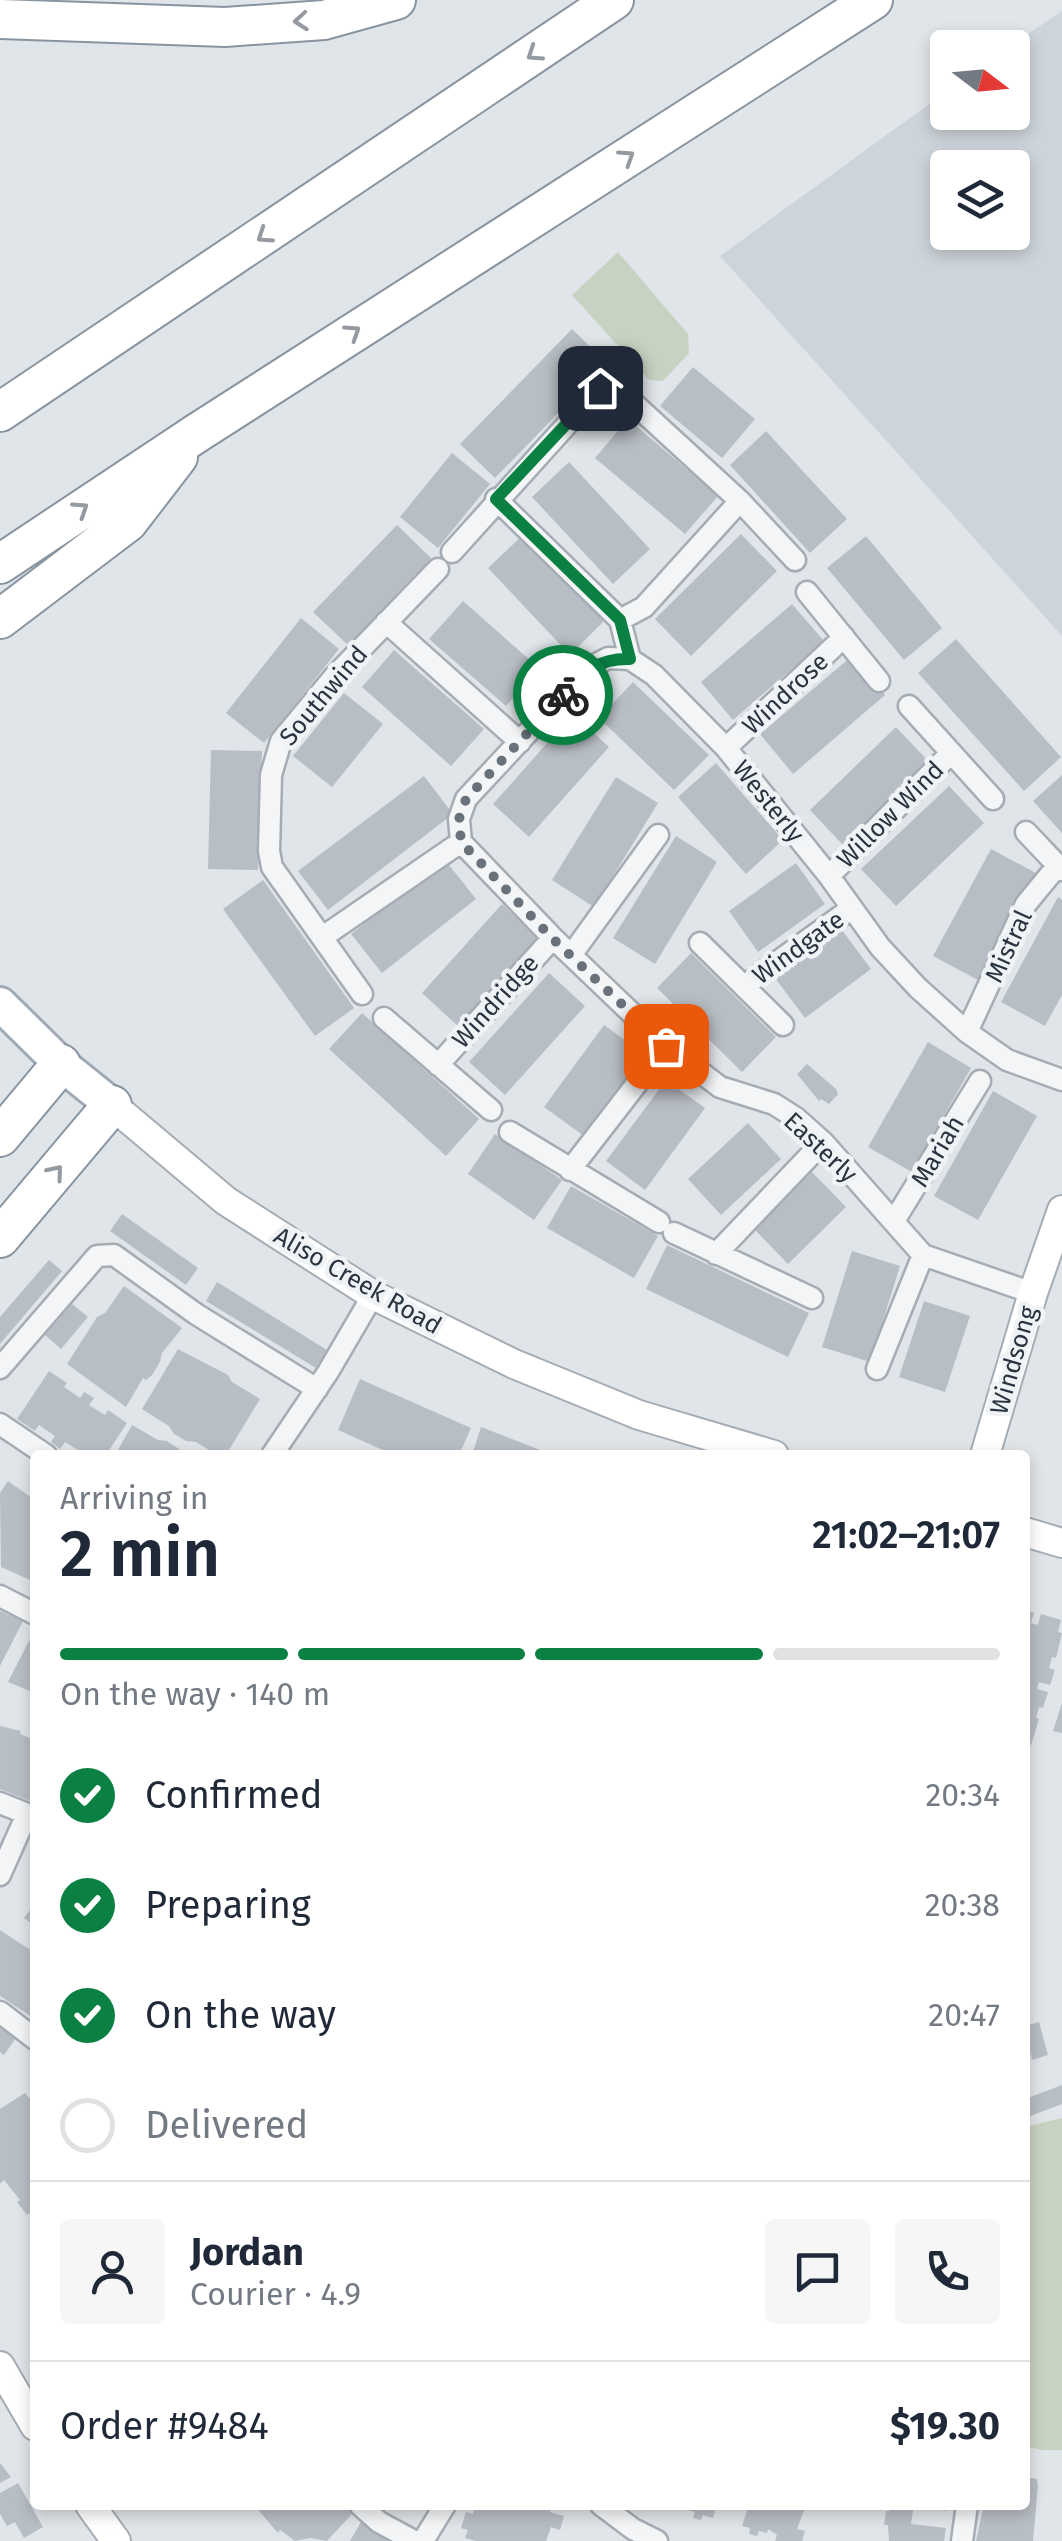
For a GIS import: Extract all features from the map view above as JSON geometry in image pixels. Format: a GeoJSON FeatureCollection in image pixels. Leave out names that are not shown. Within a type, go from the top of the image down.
{"type":"FeatureCollection","features":[{"type":"Feature","properties":{"kind":"highway"},"geometry":{"type":"LineString","coordinates":[[0,19],[225,28],[324,20],[396,0]]}},
{"type":"Feature","properties":{"kind":"highway"},"geometry":{"type":"LineString","coordinates":[[0,412],[614,0]]}},
{"type":"Feature","properties":{"kind":"highway"},"geometry":{"type":"LineString","coordinates":[[0,564],[197,433],[872,0]]}},
{"type":"Feature","properties":{"kind":"highway"},"geometry":{"type":"LineString","coordinates":[[0,619],[128,522],[197,433]]}},
{"type":"Feature","properties":{"kind":"highway"},"geometry":{"type":"LineString","coordinates":[[0,1137],[61,1064]]}},
{"type":"Feature","properties":{"kind":"highway"},"geometry":{"type":"LineString","coordinates":[[0,1238],[112,1105]]}},
{"type":"Feature","properties":{"kind":"main road","name":"Aliso Creek Road"},"geometry":{"type":"LineString","coordinates":[[0,1004],[61,1064],[226,1201],[374,1295],[514,1364],[639,1415],[757,1450]]}},
{"type":"Feature","properties":{"kind":"main road","name":"Windsong"},"geometry":{"type":"LineString","coordinates":[[986,1450],[1062,1210]]}},
{"type":"Feature","properties":{"kind":"main road"},"geometry":{"type":"LineString","coordinates":[[1030,1533],[1062,1543]]}},
{"type":"Feature","properties":{"kind":"main road"},"geometry":{"type":"LineString","coordinates":[[0,2366],[30,2417]]}},
{"type":"Feature","properties":{"kind":"main road"},"geometry":{"type":"LineString","coordinates":[[94,2510],[116,2541]]}},
{"type":"Feature","properties":{"kind":"street","name":"Southwind"},"geometry":{"type":"LineString","coordinates":[[362,994],[272,866],[269,851],[273,758],[281,742],[333,678],[600,388],[617,388],[740,501]]}},
{"type":"Feature","properties":{"kind":"street"},"geometry":{"type":"LineString","coordinates":[[324,936],[461,842],[459,819],[466,799],[587,669],[608,658],[630,659],[620,620],[496,499]]}},
{"type":"Feature","properties":{"kind":"street"},"geometry":{"type":"LineString","coordinates":[[620,620],[644,607],[740,501],[795,560]]}},
{"type":"Feature","properties":{"kind":"street","name":"Windrose"},"geometry":{"type":"LineString","coordinates":[[807,592],[879,681]]}},
{"type":"Feature","properties":{"kind":"street","name":"Southwind"},"geometry":{"type":"LineString","coordinates":[[386,622],[520,742]]}},
{"type":"Feature","properties":{"kind":"street","name":"Windrose"},"geometry":{"type":"LineString","coordinates":[[726,748],[844,637]]}},
{"type":"Feature","properties":{"kind":"street","name":"Westerly"},"geometry":{"type":"LineString","coordinates":[[630,659],[654,675],[726,748],[829,876],[880,947],[967,1032],[1007,1060],[1062,1080]]}},
{"type":"Feature","properties":{"kind":"street","name":"Willow Wind"},"geometry":{"type":"LineString","coordinates":[[909,706],[993,799]]}},
{"type":"Feature","properties":{"kind":"street","name":"Willow Wind"},"geometry":{"type":"LineString","coordinates":[[829,876],[951,752]]}},
{"type":"Feature","properties":{"kind":"street","name":"Mistral"},"geometry":{"type":"LineString","coordinates":[[967,1032],[1026,904],[1060,868],[1026,832]]}},
{"type":"Feature","properties":{"kind":"street"},"geometry":{"type":"LineString","coordinates":[[572,954],[658,835]]}},
{"type":"Feature","properties":{"kind":"street","name":"Easterly"},"geometry":{"type":"LineString","coordinates":[[461,842],[552,938],[666,1046],[720,1087],[774,1104],[823,1142],[922,1255]]}},
{"type":"Feature","properties":{"kind":"street","name":"Windgate"},"geometry":{"type":"LineString","coordinates":[[744,986],[852,908]]}},
{"type":"Feature","properties":{"kind":"street","name":"Windridge"},"geometry":{"type":"LineString","coordinates":[[438,1065],[552,938]]}},
{"type":"Feature","properties":{"kind":"street","name":"Windgate"},"geometry":{"type":"LineString","coordinates":[[700,943],[783,1025]]}},
{"type":"Feature","properties":{"kind":"street","name":"Windridge"},"geometry":{"type":"LineString","coordinates":[[384,1018],[491,1110]]}},
{"type":"Feature","properties":{"kind":"street"},"geometry":{"type":"LineString","coordinates":[[570,1170],[666,1046]]}},
{"type":"Feature","properties":{"kind":"street","name":"Mariah"},"geometry":{"type":"LineString","coordinates":[[894,1222],[980,1081]]}},
{"type":"Feature","properties":{"kind":"street"},"geometry":{"type":"LineString","coordinates":[[510,1132],[666,1227],[812,1298]]}},
{"type":"Feature","properties":{"kind":"street"},"geometry":{"type":"LineString","coordinates":[[716,1254],[823,1142]]}},
{"type":"Feature","properties":{"kind":"street"},"geometry":{"type":"LineString","coordinates":[[0,1368],[97,1256],[106,1253],[316,1389]]}},
{"type":"Feature","properties":{"kind":"street"},"geometry":{"type":"LineString","coordinates":[[877,1369],[922,1255],[1033,1293]]}},
{"type":"Feature","properties":{"kind":"street"},"geometry":{"type":"LineString","coordinates":[[275,1450],[374,1295]]}},
{"type":"Feature","properties":{"kind":"street"},"geometry":{"type":"LineString","coordinates":[[0,1424],[39,1450]]}},
{"type":"Feature","properties":{"kind":"street"},"geometry":{"type":"LineString","coordinates":[[0,1596],[30,1611]]}},
{"type":"Feature","properties":{"kind":"street"},"geometry":{"type":"LineString","coordinates":[[0,1803],[30,1816]]}},
{"type":"Feature","properties":{"kind":"street"},"geometry":{"type":"LineString","coordinates":[[0,1875],[30,1818]]}},
{"type":"Feature","properties":{"kind":"street"},"geometry":{"type":"LineString","coordinates":[[0,2012],[30,2034]]}},
{"type":"Feature","properties":{"kind":"street"},"geometry":{"type":"LineString","coordinates":[[366,2510],[414,2541]]}},
{"type":"Feature","properties":{"kind":"street"},"geometry":{"type":"LineString","coordinates":[[422,2541],[442,2510]]}},
{"type":"Feature","properties":{"kind":"street"},"geometry":{"type":"LineString","coordinates":[[608,2510],[657,2541]]}},
{"type":"Feature","properties":{"kind":"street"},"geometry":{"type":"LineString","coordinates":[[962,2541],[966,2510]]}},
{"type":"Feature","properties":{"kind":"shaded area"},"geometry":{"type":"Polygon","coordinates":[[[1062,11],[1062,636],[720,256],[930,103],[930,130],[1030,130],[1030,33],[1062,11]]]}},
{"type":"Feature","properties":{"kind":"green space"},"geometry":{"type":"Polygon","coordinates":[[[618,252],[688,334],[689,353],[663,381],[649,380],[572,295],[618,252]]]}},
{"type":"Feature","properties":{"kind":"green space"},"geometry":{"type":"Polygon","coordinates":[[[1062,2118],[1062,2450],[1030,2447],[1030,2126],[1062,2118]]]}},
{"type":"Feature","properties":{"kind":"building"},"geometry":{"type":"Polygon","coordinates":[[[572,329],[607,363],[495,478],[460,444],[572,329]]]}},
{"type":"Feature","properties":{"kind":"building"},"geometry":{"type":"Polygon","coordinates":[[[693,367],[755,419],[722,458],[660,406],[693,367]]]}},
{"type":"Feature","properties":{"kind":"building"},"geometry":{"type":"Polygon","coordinates":[[[628,419],[718,496],[685,534],[595,458],[628,419]]]}},
{"type":"Feature","properties":{"kind":"building"},"geometry":{"type":"Polygon","coordinates":[[[766,431],[847,519],[810,553],[730,465],[766,431]]]}},
{"type":"Feature","properties":{"kind":"building"},"geometry":{"type":"Polygon","coordinates":[[[452,453],[490,484],[438,548],[400,517],[452,453]]]}},
{"type":"Feature","properties":{"kind":"building"},"geometry":{"type":"Polygon","coordinates":[[[569,462],[650,549],[613,584],[532,497],[569,462]]]}},
{"type":"Feature","properties":{"kind":"building"},"geometry":{"type":"Polygon","coordinates":[[[397,525],[431,558],[348,645],[313,612],[397,525]]]}},
{"type":"Feature","properties":{"kind":"building"},"geometry":{"type":"Polygon","coordinates":[[[524,534],[605,620],[570,655],[488,568],[524,534]]]}},
{"type":"Feature","properties":{"kind":"building"},"geometry":{"type":"Polygon","coordinates":[[[741,534],[777,571],[691,656],[655,619],[741,534]]]}},
{"type":"Feature","properties":{"kind":"building"},"geometry":{"type":"Polygon","coordinates":[[[866,536],[942,628],[904,660],[827,568],[866,536]]]}},
{"type":"Feature","properties":{"kind":"building"},"geometry":{"type":"Polygon","coordinates":[[[463,601],[539,668],[506,706],[429,639],[463,601]]]}},
{"type":"Feature","properties":{"kind":"building"},"geometry":{"type":"Polygon","coordinates":[[[792,604],[824,641],[733,720],[701,682],[792,604]]]}},
{"type":"Feature","properties":{"kind":"building"},"geometry":{"type":"Polygon","coordinates":[[[301,618],[339,649],[264,743],[226,713],[301,618]]]}},
{"type":"Feature","properties":{"kind":"building"},"geometry":{"type":"Polygon","coordinates":[[[956,639],[1061,757],[1024,791],[918,673],[956,639]]]}},
{"type":"Feature","properties":{"kind":"building"},"geometry":{"type":"Polygon","coordinates":[[[394,650],[484,729],[451,766],[362,687],[394,650]]]}},
{"type":"Feature","properties":{"kind":"building"},"geometry":{"type":"Polygon","coordinates":[[[852,656],[885,695],[793,774],[760,734],[852,656]]]}},
{"type":"Feature","properties":{"kind":"building"},"geometry":{"type":"Polygon","coordinates":[[[633,682],[709,755],[674,790],[599,718],[633,682]]]}},
{"type":"Feature","properties":{"kind":"building"},"geometry":{"type":"Polygon","coordinates":[[[344,693],[383,724],[332,787],[293,756],[344,693]]]}},
{"type":"Feature","properties":{"kind":"building"},"geometry":{"type":"Polygon","coordinates":[[[573,714],[609,747],[529,837],[493,804],[573,714]]]}},
{"type":"Feature","properties":{"kind":"building"},"geometry":{"type":"Polygon","coordinates":[[[896,727],[930,763],[843,845],[810,810],[896,727]]]}},
{"type":"Feature","properties":{"kind":"building"},"geometry":{"type":"Polygon","coordinates":[[[211,750],[262,751],[258,870],[208,869],[211,750]]]}},
{"type":"Feature","properties":{"kind":"building"},"geometry":{"type":"Polygon","coordinates":[[[716,763],[783,840],[746,874],[678,797],[716,763]]]}},
{"type":"Feature","properties":{"kind":"building"},"geometry":{"type":"Polygon","coordinates":[[[1062,775],[1062,833],[1033,801],[1062,775]]]}},
{"type":"Feature","properties":{"kind":"building"},"geometry":{"type":"Polygon","coordinates":[[[424,776],[453,814],[328,910],[298,871],[424,776]]]}},
{"type":"Feature","properties":{"kind":"building"},"geometry":{"type":"Polygon","coordinates":[[[616,777],[658,803],[594,907],[552,880],[616,777]]]}},
{"type":"Feature","properties":{"kind":"building"},"geometry":{"type":"Polygon","coordinates":[[[949,786],[984,823],[896,906],[861,869],[949,786]]]}},
{"type":"Feature","properties":{"kind":"building"},"geometry":{"type":"Polygon","coordinates":[[[676,836],[717,862],[655,964],[613,938],[676,836]]]}},
{"type":"Feature","properties":{"kind":"building"},"geometry":{"type":"Polygon","coordinates":[[[991,849],[1036,873],[978,980],[933,956],[991,849]]]}},
{"type":"Feature","properties":{"kind":"building"},"geometry":{"type":"Polygon","coordinates":[[[445,860],[476,899],[382,973],[351,934],[445,860]]]}},
{"type":"Feature","properties":{"kind":"building"},"geometry":{"type":"Polygon","coordinates":[[[796,863],[825,904],[758,952],[729,911],[796,863]]]}},
{"type":"Feature","properties":{"kind":"building"},"geometry":{"type":"Polygon","coordinates":[[[263,880],[354,1008],[315,1036],[223,909],[263,880]]]}},
{"type":"Feature","properties":{"kind":"building"},"geometry":{"type":"Polygon","coordinates":[[[1058,897],[1062,900],[1062,995],[1045,1026],[1001,1002],[1058,897]]]}},
{"type":"Feature","properties":{"kind":"building"},"geometry":{"type":"Polygon","coordinates":[[[502,904],[538,937],[458,1026],[422,993],[502,904]]]}},
{"type":"Feature","properties":{"kind":"building"},"geometry":{"type":"Polygon","coordinates":[[[842,930],[871,969],[805,1018],[775,978],[842,930]]]}},
{"type":"Feature","properties":{"kind":"building"},"geometry":{"type":"Polygon","coordinates":[[[691,953],[776,1037],[742,1072],[657,988],[691,953]]]}},
{"type":"Feature","properties":{"kind":"building"},"geometry":{"type":"Polygon","coordinates":[[[549,973],[585,1006],[505,1095],[469,1062],[549,973]]]}},
{"type":"Feature","properties":{"kind":"building"},"geometry":{"type":"Polygon","coordinates":[[[362,1013],[479,1119],[446,1156],[329,1049],[362,1013]]]}},
{"type":"Feature","properties":{"kind":"building"},"geometry":{"type":"Polygon","coordinates":[[[604,1025],[644,1054],[584,1136],[544,1107],[604,1025]]]}},
{"type":"Feature","properties":{"kind":"building"},"geometry":{"type":"Polygon","coordinates":[[[928,1042],[971,1068],[912,1172],[868,1147],[928,1042]]]}},
{"type":"Feature","properties":{"kind":"building"},"geometry":{"type":"Polygon","coordinates":[[[807,1064],[836,1089],[838,1094],[829,1104],[819,1101],[797,1074],[807,1064]]]}},
{"type":"Feature","properties":{"kind":"building"},"geometry":{"type":"Polygon","coordinates":[[[666,1080],[705,1108],[645,1190],[606,1161],[666,1080]]]}},
{"type":"Feature","properties":{"kind":"building"},"geometry":{"type":"Polygon","coordinates":[[[993,1091],[1037,1116],[978,1220],[934,1196],[993,1091]]]}},
{"type":"Feature","properties":{"kind":"building"},"geometry":{"type":"Polygon","coordinates":[[[748,1123],[781,1159],[721,1215],[688,1179],[748,1123]]]}},
{"type":"Feature","properties":{"kind":"building"},"geometry":{"type":"Polygon","coordinates":[[[495,1134],[562,1180],[534,1220],[468,1174],[495,1134]]]}},
{"type":"Feature","properties":{"kind":"building"},"geometry":{"type":"Polygon","coordinates":[[[812,1172],[846,1207],[788,1264],[754,1229],[812,1172]]]}},
{"type":"Feature","properties":{"kind":"building"},"geometry":{"type":"Polygon","coordinates":[[[571,1186],[658,1236],[634,1278],[547,1228],[571,1186]]]}},
{"type":"Feature","properties":{"kind":"building"},"geometry":{"type":"Polygon","coordinates":[[[122,1214],[198,1268],[186,1285],[110,1231],[122,1214]]]}},
{"type":"Feature","properties":{"kind":"building"},"geometry":{"type":"Polygon","coordinates":[[[667,1245],[809,1313],[788,1357],[646,1289],[667,1245]]]}},
{"type":"Feature","properties":{"kind":"building"},"geometry":{"type":"Polygon","coordinates":[[[852,1251],[900,1266],[870,1362],[822,1347],[852,1251]]]}},
{"type":"Feature","properties":{"kind":"building"},"geometry":{"type":"Polygon","coordinates":[[[49,1260],[62,1271],[0,1344],[0,1317],[49,1260]]]}},
{"type":"Feature","properties":{"kind":"building"},"geometry":{"type":"Polygon","coordinates":[[[217,1282],[327,1350],[316,1368],[206,1301],[217,1282]]]}},
{"type":"Feature","properties":{"kind":"building"},"geometry":{"type":"Polygon","coordinates":[[[124,1286],[182,1328],[126,1407],[67,1364],[97,1317],[105,1313],[124,1286]]]}},
{"type":"Feature","properties":{"kind":"building"},"geometry":{"type":"Polygon","coordinates":[[[924,1301],[970,1316],[945,1392],[899,1377],[924,1301]]]}},
{"type":"Feature","properties":{"kind":"building"},"geometry":{"type":"Polygon","coordinates":[[[72,1304],[88,1317],[61,1349],[45,1335],[72,1304]]]}},
{"type":"Feature","properties":{"kind":"building"},"geometry":{"type":"Polygon","coordinates":[[[178,1349],[228,1375],[232,1382],[260,1399],[229,1450],[209,1450],[186,1441],[142,1409],[178,1349]]]}},
{"type":"Feature","properties":{"kind":"building"},"geometry":{"type":"Polygon","coordinates":[[[49,1371],[80,1398],[84,1392],[94,1398],[89,1405],[105,1415],[108,1410],[127,1423],[109,1450],[78,1450],[65,1442],[60,1449],[51,1442],[55,1436],[39,1425],[35,1431],[17,1419],[49,1371]]]}},
{"type":"Feature","properties":{"kind":"building"},"geometry":{"type":"Polygon","coordinates":[[[360,1379],[471,1428],[461,1450],[383,1450],[338,1430],[360,1379]]]}},
{"type":"Feature","properties":{"kind":"building"},"geometry":{"type":"Polygon","coordinates":[[[132,1425],[180,1450],[118,1450],[132,1425]]]}},
{"type":"Feature","properties":{"kind":"building"},"geometry":{"type":"Polygon","coordinates":[[[481,1427],[540,1450],[474,1450],[481,1427]]]}},
{"type":"Feature","properties":{"kind":"building"},"geometry":{"type":"Polygon","coordinates":[[[8,1481],[30,1496],[30,1580],[1,1567],[0,1493],[8,1481]]]}},
{"type":"Feature","properties":{"kind":"building"},"geometry":{"type":"Polygon","coordinates":[[[0,1611],[23,1621],[0,1666],[0,1611]]]}},
{"type":"Feature","properties":{"kind":"building"},"geometry":{"type":"Polygon","coordinates":[[[1030,1612],[1034,1613],[1031,1623],[1038,1625],[1041,1614],[1061,1620],[1058,1632],[1062,1633],[1056,1658],[1052,1657],[1049,1668],[1055,1670],[1050,1685],[1039,1682],[1037,1689],[1048,1692],[1043,1708],[1039,1707],[1031,1745],[1030,1612]]]}},
{"type":"Feature","properties":{"kind":"building"},"geometry":{"type":"Polygon","coordinates":[[[30,1639],[30,1691],[8,1682],[30,1639]]]}},
{"type":"Feature","properties":{"kind":"building"},"geometry":{"type":"Polygon","coordinates":[[[1062,1703],[1062,1733],[1053,1731],[1062,1703]]]}},
{"type":"Feature","properties":{"kind":"building"},"geometry":{"type":"Polygon","coordinates":[[[0,1726],[21,1731],[30,1738],[30,1801],[0,1789],[0,1726]]]}},
{"type":"Feature","properties":{"kind":"building"},"geometry":{"type":"Polygon","coordinates":[[[0,1930],[30,1950],[30,2016],[0,1996],[0,1930]]]}},
{"type":"Feature","properties":{"kind":"building"},"geometry":{"type":"Polygon","coordinates":[[[1039,2022],[1048,2055],[1032,2060],[1030,2050],[1030,2025],[1039,2022]]]}},
{"type":"Feature","properties":{"kind":"building"},"geometry":{"type":"Polygon","coordinates":[[[0,2027],[16,2038],[4,2055],[0,2052],[0,2027]]]}},
{"type":"Feature","properties":{"kind":"building"},"geometry":{"type":"Polygon","coordinates":[[[1062,2085],[1062,2104],[1030,2116],[1030,2097],[1062,2085]]]}},
{"type":"Feature","properties":{"kind":"building"},"geometry":{"type":"Polygon","coordinates":[[[25,2093],[30,2099],[27,2215],[4,2180],[0,2184],[0,2109],[25,2093]]]}},
{"type":"Feature","properties":{"kind":"building"},"geometry":{"type":"Polygon","coordinates":[[[0,2463],[11,2477],[0,2483],[0,2463]]]}},
{"type":"Feature","properties":{"kind":"building"},"geometry":{"type":"Polygon","coordinates":[[[1030,2478],[1037,2479],[1033,2541],[976,2541],[983,2510],[1030,2510],[1030,2478]]]}},
{"type":"Feature","properties":{"kind":"building"},"geometry":{"type":"Polygon","coordinates":[[[18,2483],[43,2527],[24,2538],[15,2522],[7,2526],[0,2514],[0,2493],[18,2483]]]}},
{"type":"Feature","properties":{"kind":"building"},"geometry":{"type":"Polygon","coordinates":[[[258,2510],[348,2510],[352,2514],[327,2541],[295,2541],[280,2530],[278,2533],[258,2510]]]}},
{"type":"Feature","properties":{"kind":"building"},"geometry":{"type":"Polygon","coordinates":[[[474,2510],[551,2510],[564,2516],[560,2530],[551,2527],[546,2541],[476,2541],[465,2538],[468,2530],[461,2528],[466,2512],[473,2514],[474,2510]]]}},
{"type":"Feature","properties":{"kind":"building"},"geometry":{"type":"Polygon","coordinates":[[[687,2510],[715,2510],[713,2518],[703,2515],[701,2520],[693,2518],[695,2512],[687,2510]]]}},
{"type":"Feature","properties":{"kind":"building"},"geometry":{"type":"Polygon","coordinates":[[[747,2510],[804,2510],[797,2529],[805,2531],[802,2541],[775,2541],[777,2535],[768,2529],[767,2533],[759,2531],[757,2536],[742,2526],[747,2510]]]}},
{"type":"Feature","properties":{"kind":"building"},"geometry":{"type":"Polygon","coordinates":[[[913,2510],[911,2524],[946,2528],[944,2541],[889,2541],[888,2525],[884,2525],[886,2511],[913,2510]]]}},
{"type":"Feature","properties":{"kind":"building"},"geometry":{"type":"Polygon","coordinates":[[[361,2522],[382,2534],[388,2541],[350,2541],[361,2522]]]}},
{"type":"Feature","properties":{"kind":"way so far"},"geometry":{"type":"LineString","coordinates":[[563,695],[466,799],[459,819],[461,842],[552,938],[666,1046]]}},
{"type":"Feature","properties":{"kind":"route"},"geometry":{"type":"LineString","coordinates":[[563,695],[587,669],[608,658],[630,659],[620,620],[496,499],[600,388]]}}]}
